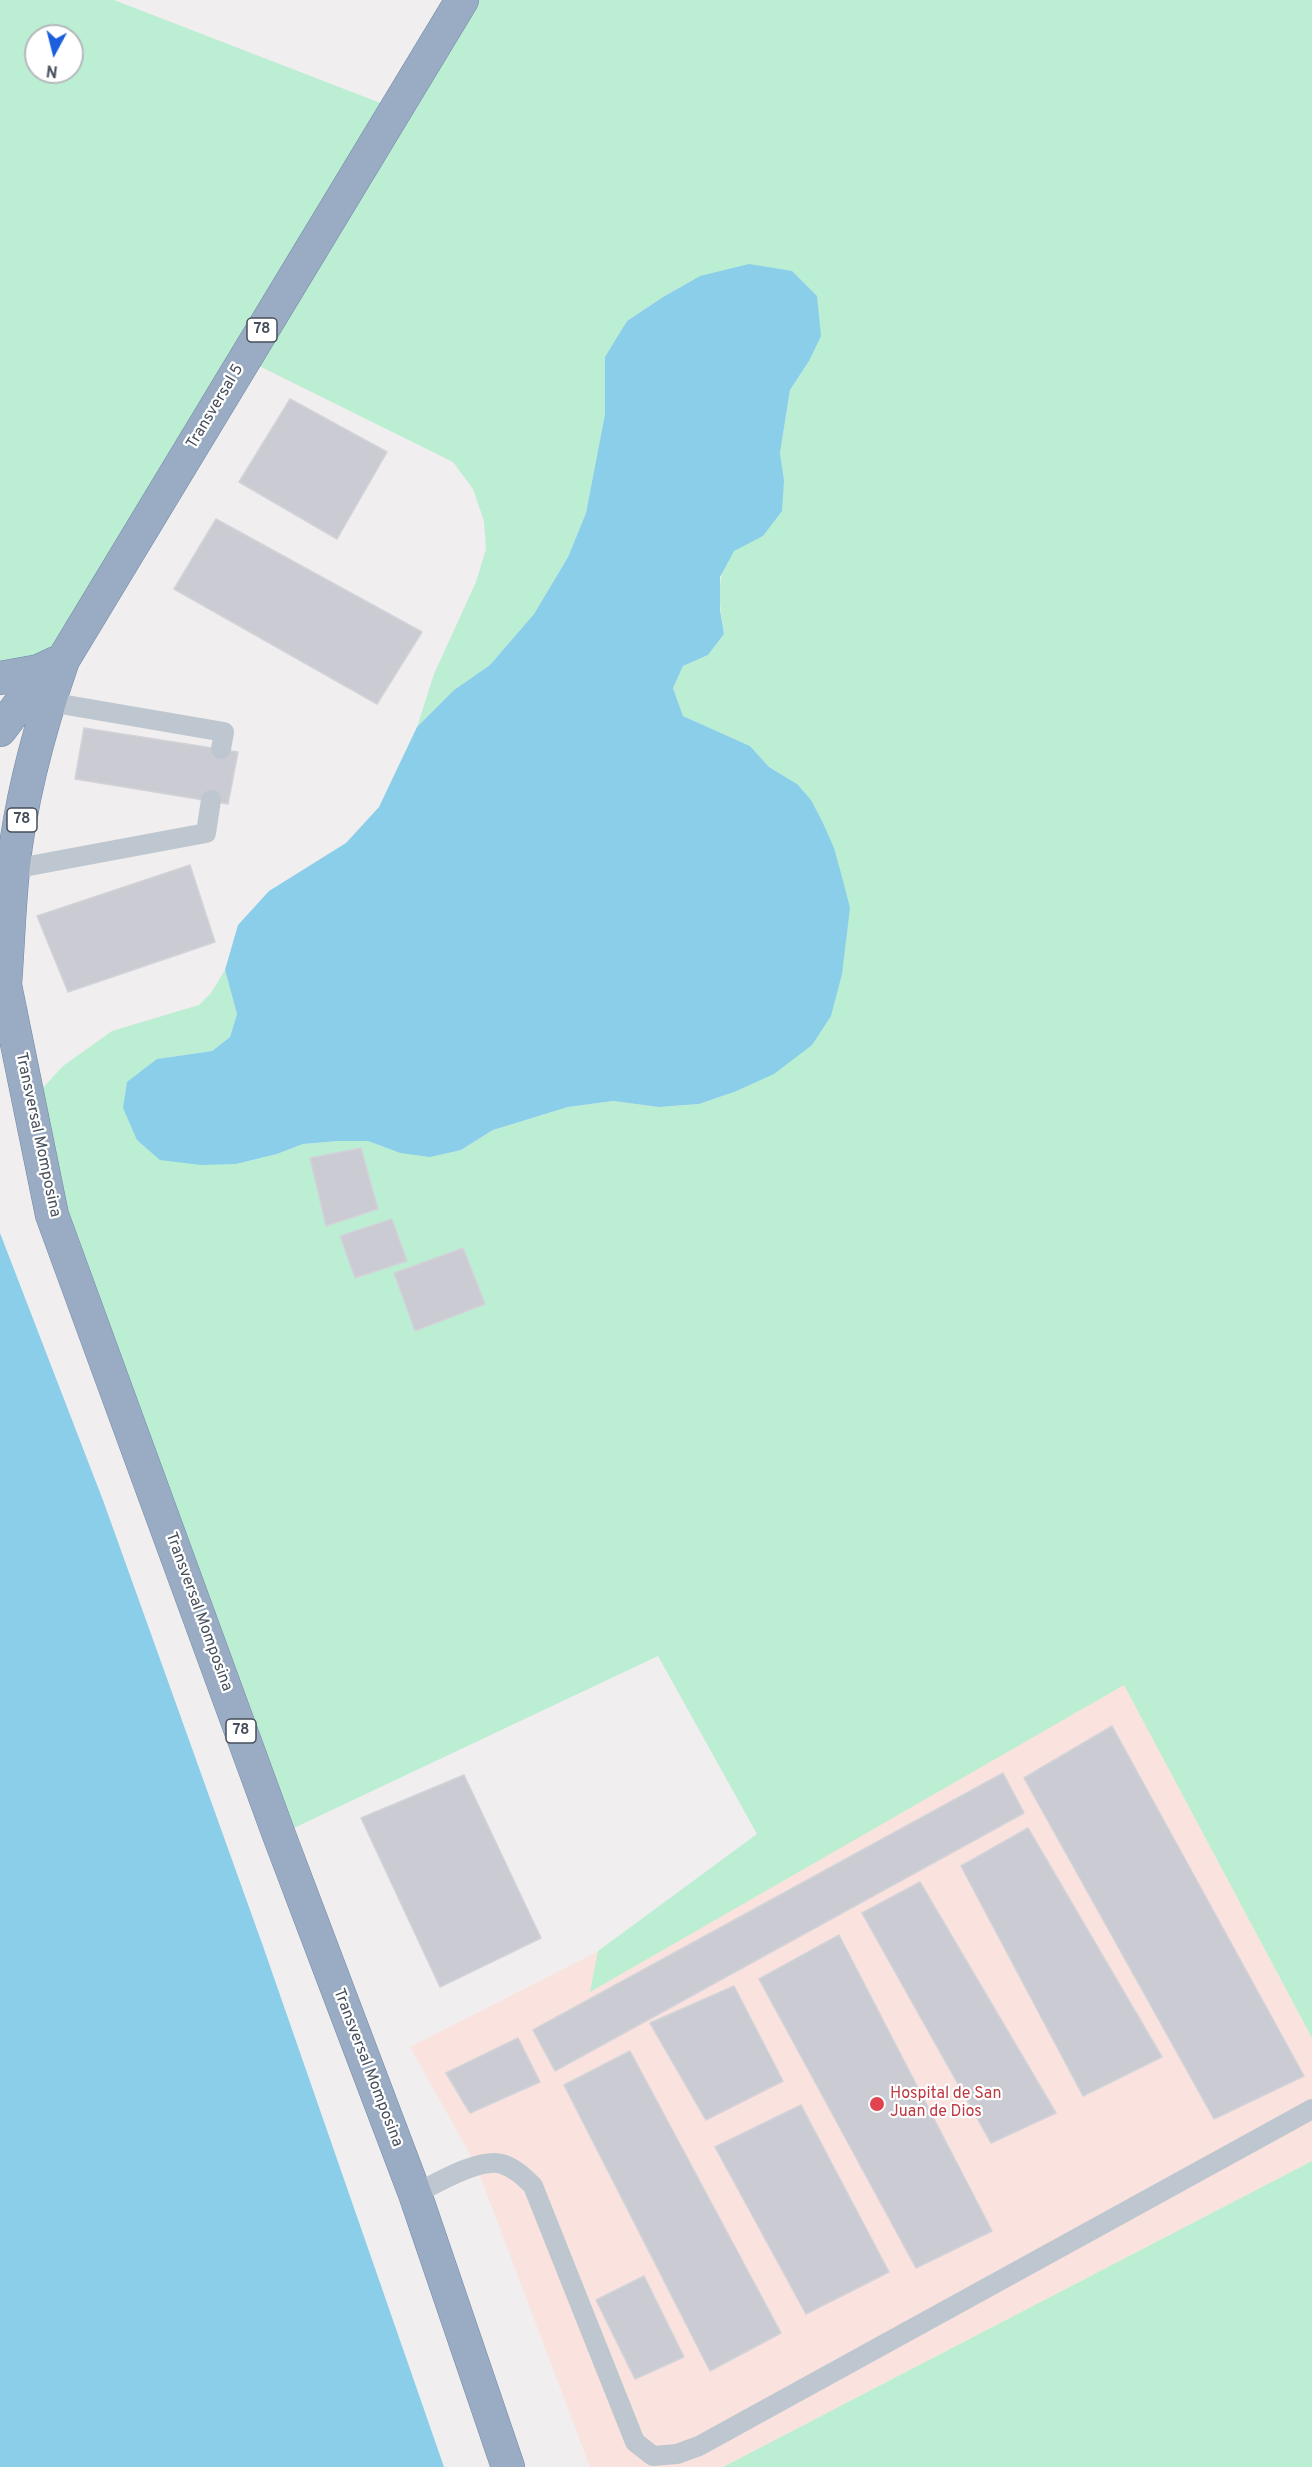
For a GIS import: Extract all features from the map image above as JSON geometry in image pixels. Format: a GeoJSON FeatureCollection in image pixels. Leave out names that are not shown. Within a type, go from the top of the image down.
{"type":"FeatureCollection","features":[{"type":"Feature","properties":{"kind":"highway","name":"Transversal 5"},"geometry":{"type":"LineString","coordinates":[[2,978],[13,869],[31,770],[63,660],[462,0]]}},
{"type":"Feature","properties":{"kind":"highway","name":"Transversal 5"},"geometry":{"type":"LineString","coordinates":[[0,730],[19,705],[63,660]]}},
{"type":"Feature","properties":{"kind":"highway"},"geometry":{"type":"LineString","coordinates":[[0,678],[39,671],[63,660]]}},
{"type":"Feature","properties":{"kind":"highway","name":"Transversal Momposina"},"geometry":{"type":"LineString","coordinates":[[2,978],[52,1215],[279,1836],[415,2194],[508,2467]]}},
{"type":"Feature","properties":{"kind":"lane"},"geometry":{"type":"LineString","coordinates":[[49,702],[224,732],[221,749]]}},
{"type":"Feature","properties":{"kind":"lane"},"geometry":{"type":"LineString","coordinates":[[13,869],[206,833],[212,800]]}},
{"type":"Feature","properties":{"kind":"lane"},"geometry":{"type":"LineString","coordinates":[[415,2194],[476,2165],[501,2163],[519,2173],[533,2186],[635,2442],[653,2456],[678,2454],[699,2446],[1312,2109]]}},
{"type":"Feature","properties":{"kind":"shaded area","name":"Hospital de San Juan de Dios"},"geometry":{"type":"Polygon","coordinates":[[[1124,1684],[1312,2038],[1312,2161],[723,2467],[590,2467],[476,2165],[410,2047],[1124,1684]]]}},
{"type":"Feature","properties":{"kind":"green space"},"geometry":{"type":"Polygon","coordinates":[[[0,0],[114,0],[396,109],[462,0],[1312,0],[1312,2038],[1124,1685],[590,1992],[598,1951],[757,1834],[658,1656],[279,1835],[53,1215],[42,1089],[63,1066],[112,1031],[199,1005],[211,993],[225,970],[237,1014],[230,1037],[212,1051],[157,1059],[236,1164],[277,1154],[303,1144],[338,1141],[368,1141],[400,1153],[461,1150],[493,1130],[568,1107],[613,1101],[659,1107],[699,1104],[734,1092],[797,784],[769,767],[750,746],[683,716],[673,688],[683,666],[708,655],[724,634],[720,591],[723,569],[733,551],[763,536],[784,480],[780,453],[790,390],[809,361],[700,276],[627,321],[606,357],[605,414],[586,513],[568,557],[534,614],[490,665],[454,690],[417,727],[434,674],[476,582],[486,549],[484,521],[473,489],[453,462],[245,359],[63,660],[0,678],[0,0]]]}},
{"type":"Feature","properties":{"kind":"green space"},"geometry":{"type":"Polygon","coordinates":[[[1312,2161],[1312,2467],[723,2467],[1312,2161]]]}},
{"type":"Feature","properties":{"kind":"water"},"geometry":{"type":"Polygon","coordinates":[[[749,264],[792,271],[817,296],[821,336],[809,361],[790,390],[780,453],[784,480],[782,511],[763,536],[734,551],[720,577],[720,610],[724,634],[708,655],[683,666],[673,688],[683,716],[750,746],[769,767],[797,784],[811,800],[834,848],[850,908],[842,974],[831,1016],[812,1045],[774,1074],[734,1092],[699,1104],[659,1107],[613,1101],[568,1107],[493,1130],[461,1150],[430,1157],[400,1153],[368,1141],[338,1141],[303,1144],[277,1154],[236,1164],[201,1165],[160,1160],[137,1140],[123,1108],[127,1082],[157,1059],[212,1051],[230,1037],[237,1014],[225,970],[238,925],[269,891],[346,843],[379,807],[417,727],[454,690],[490,665],[534,614],[568,557],[586,513],[605,414],[605,357],[627,321],[700,276],[749,264]]]}},
{"type":"Feature","properties":{"kind":"water"},"geometry":{"type":"Polygon","coordinates":[[[0,1233],[104,1503],[264,1949],[444,2467],[0,2467],[0,1233]]]}},
{"type":"Feature","properties":{"kind":"building"},"geometry":{"type":"Polygon","coordinates":[[[290,399],[387,452],[337,539],[239,482],[290,399]]]}},
{"type":"Feature","properties":{"kind":"building"},"geometry":{"type":"Polygon","coordinates":[[[216,519],[422,632],[377,704],[174,589],[216,519]]]}},
{"type":"Feature","properties":{"kind":"building"},"geometry":{"type":"Polygon","coordinates":[[[84,728],[238,752],[228,804],[75,779],[84,728]]]}},
{"type":"Feature","properties":{"kind":"building"},"geometry":{"type":"Polygon","coordinates":[[[190,865],[215,942],[68,992],[37,916],[190,865]]]}},
{"type":"Feature","properties":{"kind":"building"},"geometry":{"type":"Polygon","coordinates":[[[361,1148],[378,1209],[326,1226],[310,1158],[361,1148]]]}},
{"type":"Feature","properties":{"kind":"building"},"geometry":{"type":"Polygon","coordinates":[[[392,1219],[407,1261],[355,1278],[340,1236],[392,1219]]]}},
{"type":"Feature","properties":{"kind":"building"},"geometry":{"type":"Polygon","coordinates":[[[463,1248],[485,1304],[415,1331],[394,1273],[463,1248]]]}},
{"type":"Feature","properties":{"kind":"building"},"geometry":{"type":"Polygon","coordinates":[[[1112,1726],[1304,2076],[1214,2119],[1024,1778],[1112,1726]]]}},
{"type":"Feature","properties":{"kind":"building"},"geometry":{"type":"Polygon","coordinates":[[[1003,1773],[1024,1813],[555,2071],[533,2030],[1003,1773]]]}},
{"type":"Feature","properties":{"kind":"building"},"geometry":{"type":"Polygon","coordinates":[[[464,1775],[541,1938],[440,1987],[361,1818],[464,1775]]]}},
{"type":"Feature","properties":{"kind":"building"},"geometry":{"type":"Polygon","coordinates":[[[1028,1828],[1162,2057],[1083,2096],[961,1866],[1028,1828]]]}},
{"type":"Feature","properties":{"kind":"building"},"geometry":{"type":"Polygon","coordinates":[[[920,1882],[1056,2113],[991,2143],[862,1913],[920,1882]]]}},
{"type":"Feature","properties":{"kind":"building"},"geometry":{"type":"Polygon","coordinates":[[[839,1935],[992,2231],[916,2268],[759,1979],[839,1935]]]}},
{"type":"Feature","properties":{"kind":"building"},"geometry":{"type":"Polygon","coordinates":[[[734,1986],[783,2081],[706,2120],[650,2023],[734,1986]]]}},
{"type":"Feature","properties":{"kind":"building"},"geometry":{"type":"Polygon","coordinates":[[[518,2038],[540,2082],[470,2113],[446,2073],[518,2038]]]}},
{"type":"Feature","properties":{"kind":"building"},"geometry":{"type":"Polygon","coordinates":[[[630,2051],[781,2333],[710,2371],[564,2085],[630,2051]]]}},
{"type":"Feature","properties":{"kind":"building"},"geometry":{"type":"Polygon","coordinates":[[[801,2105],[889,2272],[806,2314],[715,2147],[801,2105]]]}},
{"type":"Feature","properties":{"kind":"building"},"geometry":{"type":"Polygon","coordinates":[[[644,2276],[684,2357],[635,2379],[596,2300],[644,2276]]]}},
{"type":"Feature","properties":{"kind":"place","name":"Hospital de San Juan de Dios"},"geometry":{"type":"Point","coordinates":[877,2104]}}]}
